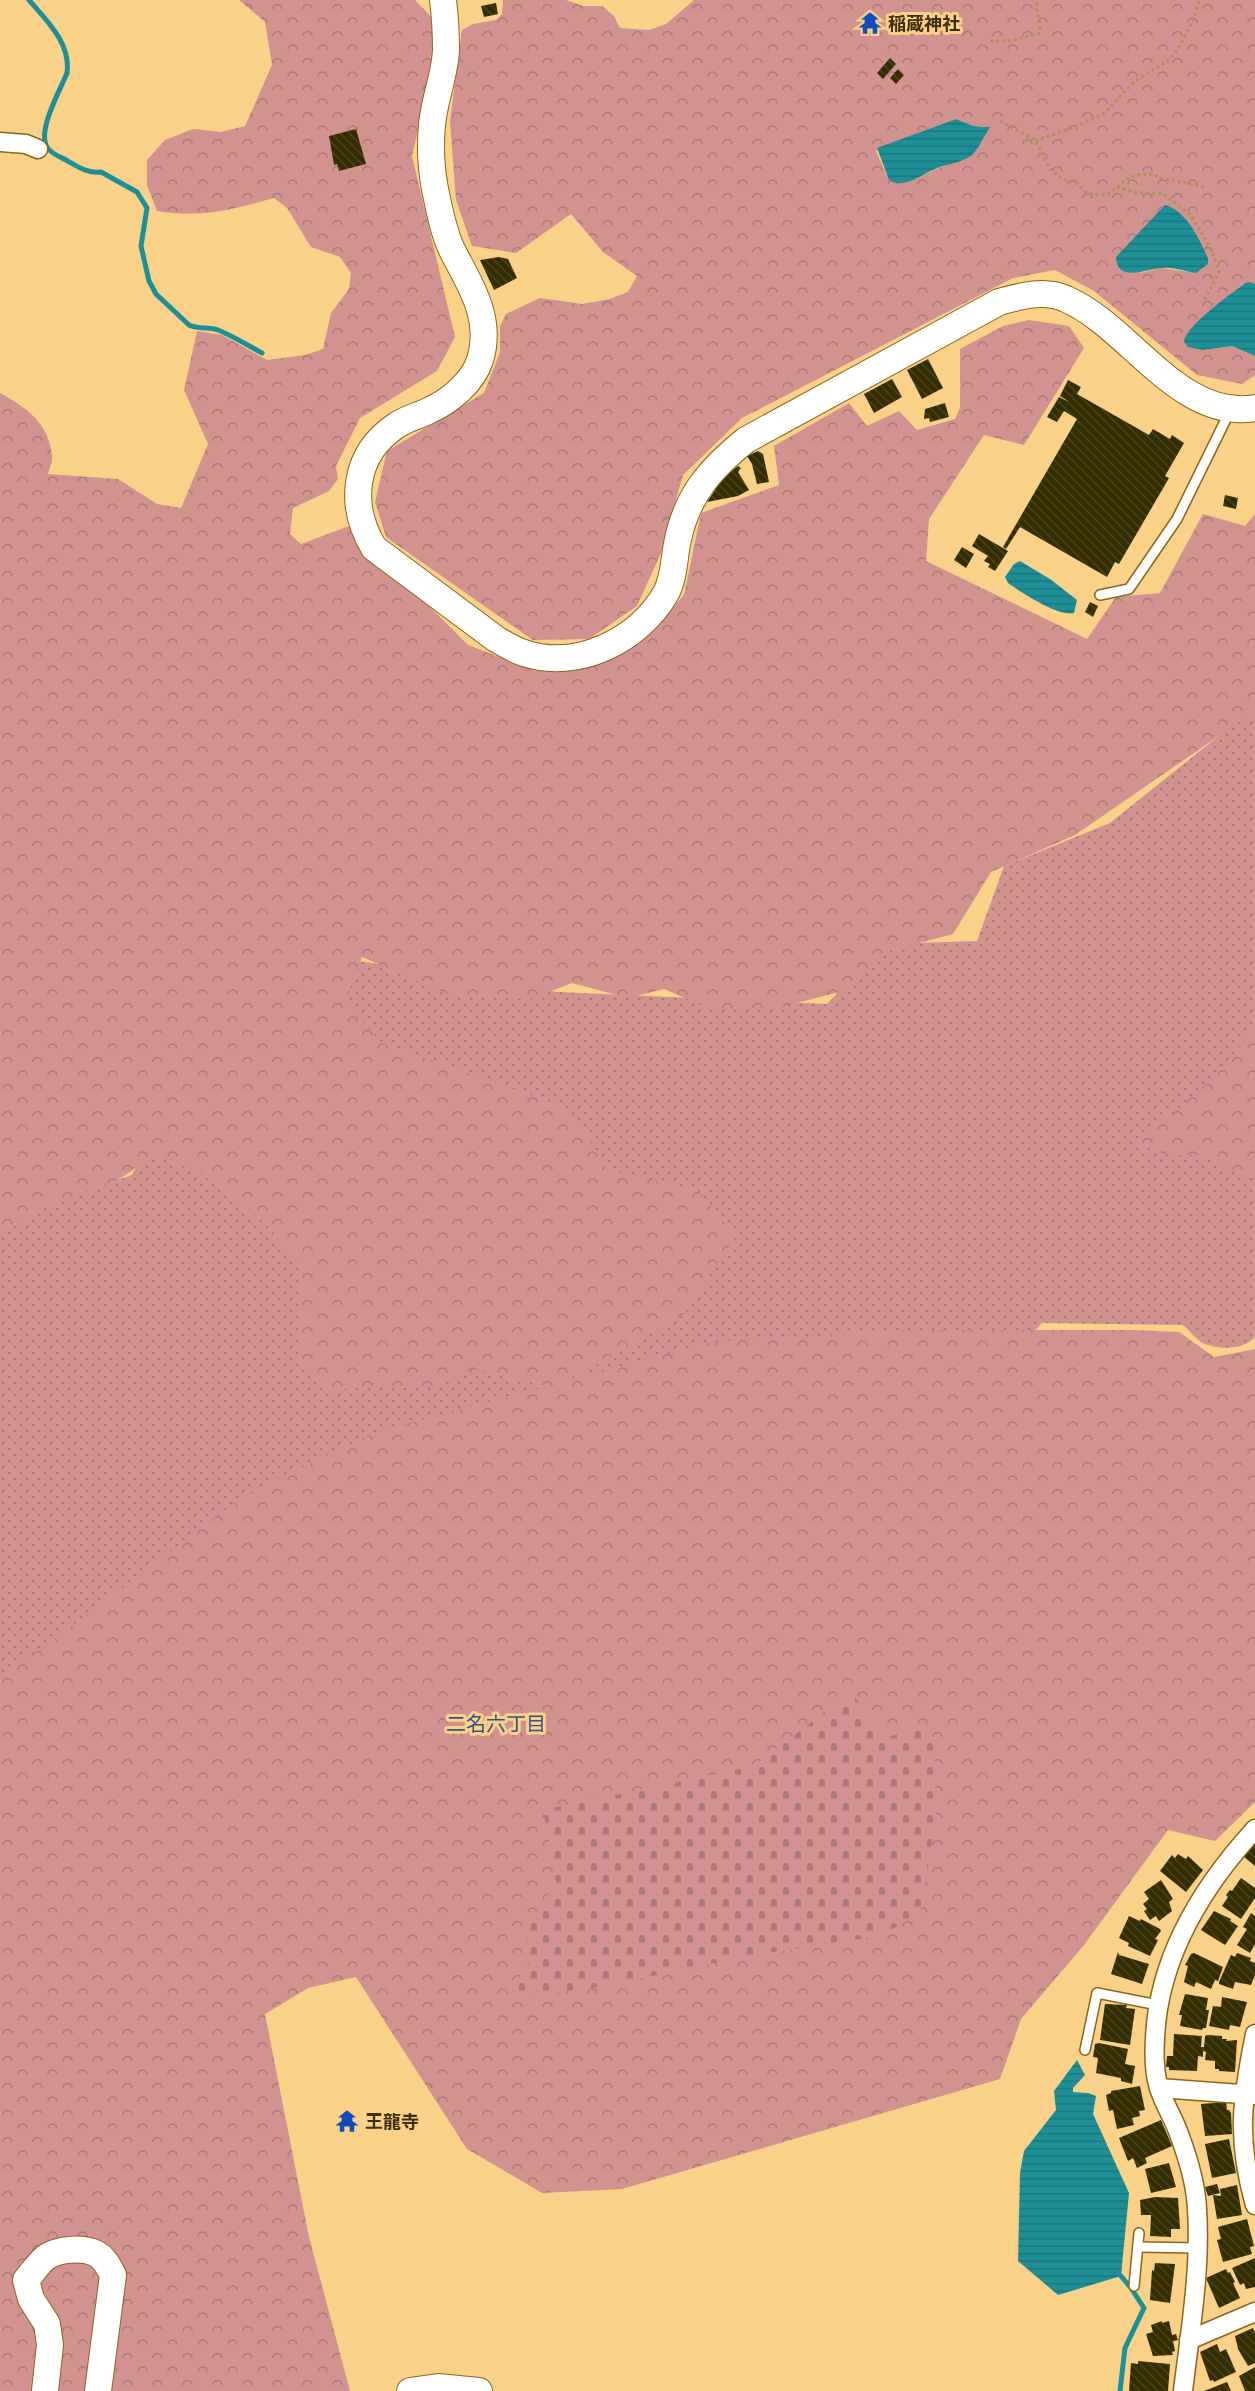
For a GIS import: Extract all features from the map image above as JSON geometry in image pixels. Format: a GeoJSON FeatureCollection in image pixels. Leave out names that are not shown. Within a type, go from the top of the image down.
{"type":"FeatureCollection","features":[{"type":"Feature","properties":{"kind":"street"},"geometry":{"type":"LineString","coordinates":[[443,0],[446,51],[432,124],[431,157],[435,187],[448,237],[477,297],[483,320],[483,345],[479,362],[471,377],[459,391],[431,410],[398,424],[384,435],[369,454],[360,473],[357,494],[358,512],[363,531],[374,548],[496,639],[513,649],[527,654],[562,658],[581,656],[598,651],[631,632],[647,620],[667,591],[674,569],[677,543],[686,516],[706,475],[723,458],[746,440],[999,302],[1025,294],[1044,294],[1065,298],[1108,327],[1174,383],[1194,395],[1243,409]]}},
{"type":"Feature","properties":{"kind":"street"},"geometry":{"type":"LineString","coordinates":[[0,142],[26,144],[38,149]]}},
{"type":"Feature","properties":{"kind":"street"},"geometry":{"type":"LineString","coordinates":[[1183,2391],[1198,2248],[1197,2208],[1191,2173],[1179,2133],[1159,2088],[1154,2063],[1158,2005],[1177,1943],[1224,1865],[1255,1829]]}},
{"type":"Feature","properties":{"kind":"street"},"geometry":{"type":"LineString","coordinates":[[1255,2034],[1249,2095],[1241,2125],[1244,2156],[1255,2205]]}},
{"type":"Feature","properties":{"kind":"street"},"geometry":{"type":"LineString","coordinates":[[1159,2088],[1249,2095]]}},
{"type":"Feature","properties":{"kind":"street"},"geometry":{"type":"LineString","coordinates":[[45,2391],[50,2345],[47,2324],[31,2299],[26,2280],[45,2258],[60,2251],[84,2250],[97,2253],[108,2264],[113,2275],[99,2391]]}},
{"type":"Feature","properties":{"kind":"street"},"geometry":{"type":"LineString","coordinates":[[1189,2340],[1255,2312]]}},
{"type":"Feature","properties":{"kind":"street"},"geometry":{"type":"LineString","coordinates":[[410,2391],[438,2387],[479,2391]]}},
{"type":"Feature","properties":{"kind":"lane"},"geometry":{"type":"LineString","coordinates":[[1100,595],[1129,589],[1178,519],[1243,409]]}},
{"type":"Feature","properties":{"kind":"lane"},"geometry":{"type":"LineString","coordinates":[[1085,2050],[1097,1994],[1158,2005]]}},
{"type":"Feature","properties":{"kind":"lane"},"geometry":{"type":"LineString","coordinates":[[1134,2286],[1139,2232]]}},
{"type":"Feature","properties":{"kind":"lane"},"geometry":{"type":"LineString","coordinates":[[1138,2247],[1198,2248]]}},
{"type":"Feature","properties":{"kind":"path"},"geometry":{"type":"LineString","coordinates":[[990,41],[1038,34],[1041,28],[1036,6],[1038,0]]}},
{"type":"Feature","properties":{"kind":"path"},"geometry":{"type":"LineString","coordinates":[[1035,140],[1061,133],[1096,117],[1149,71],[1170,60],[1198,7],[1198,0]]}},
{"type":"Feature","properties":{"kind":"path"},"geometry":{"type":"LineString","coordinates":[[1000,122],[1035,140],[1049,167],[1062,179],[1078,184],[1086,192],[1095,195],[1108,194],[1130,177],[1142,174],[1154,174],[1160,178],[1204,187]]}},
{"type":"Feature","properties":{"kind":"path"},"geometry":{"type":"LineString","coordinates":[[1117,187],[1137,193],[1162,194],[1190,214],[1211,249],[1219,273],[1203,303]]}},
{"type":"Feature","properties":{"kind":"green space"},"geometry":{"type":"Polygon","coordinates":[[[239,0],[415,0],[435,21],[439,38],[412,156],[455,337],[437,371],[360,418],[336,466],[338,479],[329,491],[293,508],[290,534],[301,544],[349,526],[468,645],[536,671],[639,644],[684,595],[701,513],[779,485],[774,446],[849,403],[867,426],[899,411],[917,430],[955,419],[960,408],[960,349],[1003,326],[1029,320],[1069,326],[1084,348],[1024,445],[984,435],[929,519],[926,561],[1087,639],[1116,597],[1160,593],[1203,514],[1245,526],[1255,514],[1255,711],[1075,835],[991,872],[953,934],[882,953],[851,989],[773,1009],[708,1008],[664,989],[628,998],[572,983],[531,999],[452,996],[362,957],[345,1003],[383,1044],[570,1109],[608,1170],[697,1190],[736,1236],[684,1314],[606,1360],[560,1383],[712,1342],[927,1330],[1179,1332],[1214,1357],[1255,1349],[1255,1802],[1215,1841],[1168,1830],[1084,1945],[1021,2019],[1000,2079],[622,2189],[542,2193],[467,2149],[356,1977],[308,1988],[265,2014],[309,2237],[350,2391],[0,2391],[0,1677],[80,1620],[246,1494],[374,1433],[547,1386],[473,1369],[429,1388],[372,1387],[324,1391],[298,1359],[300,1266],[266,1224],[190,1165],[153,1156],[118,1180],[47,1206],[0,1235],[0,393],[28,411],[46,434],[52,456],[48,474],[118,479],[157,504],[181,508],[208,444],[184,390],[197,331],[222,335],[267,360],[305,355],[323,349],[331,313],[349,289],[351,273],[340,257],[311,247],[287,208],[274,198],[216,212],[173,213],[157,211],[147,185],[147,160],[165,140],[193,129],[221,132],[245,126],[272,65],[265,22],[239,0]]]}},
{"type":"Feature","properties":{"kind":"green space"},"geometry":{"type":"Polygon","coordinates":[[[503,0],[566,0],[583,6],[602,6],[614,16],[620,28],[649,30],[666,24],[694,0],[1255,0],[1255,284],[1244,283],[1192,327],[1203,350],[1232,346],[1255,356],[1255,375],[1242,384],[1197,375],[1094,291],[1055,270],[1013,278],[742,418],[683,475],[661,553],[637,606],[589,639],[533,640],[386,537],[375,502],[387,451],[484,393],[500,352],[500,326],[506,314],[540,298],[582,304],[610,299],[628,292],[637,276],[603,252],[571,214],[516,253],[472,246],[456,200],[450,121],[462,30],[473,24],[496,20],[502,14],[503,0]],[[956,119],[876,151],[889,180],[916,179],[938,168],[966,159],[986,126],[973,126],[956,119]],[[1180,214],[1140,273],[1161,268],[1189,272],[1208,258],[1180,214]]]}},
{"type":"Feature","properties":{"kind":"green space"},"geometry":{"type":"Polygon","coordinates":[[[1255,707],[1255,1336],[1250,1341],[1237,1347],[1214,1347],[1201,1342],[1183,1325],[1042,1323],[1007,1359],[0,1723],[0,1221],[132,1175],[180,1078],[346,959],[558,992],[827,1004],[884,944],[977,941],[1004,866],[1110,823],[1255,707]]]}},
{"type":"Feature","properties":{"kind":"green space"},"geometry":{"type":"Polygon","coordinates":[[[1255,1030],[1255,1180],[1198,1155],[1168,1155],[1133,1143],[1209,1082],[1255,1030]]]}},
{"type":"Feature","properties":{"kind":"green space"},"geometry":{"type":"Polygon","coordinates":[[[851,1692],[885,1738],[922,1727],[934,1746],[936,1817],[920,1914],[879,1936],[754,1955],[593,1988],[521,1997],[516,1983],[532,1959],[526,1927],[556,1882],[543,1810],[754,1766],[851,1692]]]}},
{"type":"Feature","properties":{"kind":"water"},"geometry":{"type":"Polygon","coordinates":[[[956,119],[973,126],[990,127],[972,155],[907,182],[895,183],[889,180],[877,148],[956,119]]]}},
{"type":"Feature","properties":{"kind":"water"},"geometry":{"type":"Polygon","coordinates":[[[1165,205],[1173,208],[1186,219],[1201,243],[1208,258],[1208,264],[1196,273],[1167,268],[1134,273],[1122,270],[1116,257],[1165,205]]]}},
{"type":"Feature","properties":{"kind":"water"},"geometry":{"type":"Polygon","coordinates":[[[1245,283],[1255,284],[1255,356],[1232,346],[1203,350],[1188,347],[1184,342],[1186,335],[1200,319],[1245,283]]]}},
{"type":"Feature","properties":{"kind":"water"},"geometry":{"type":"Polygon","coordinates":[[[1020,561],[1050,579],[1077,600],[1074,613],[1050,608],[1008,583],[1005,577],[1014,564],[1020,561]]]}},
{"type":"Feature","properties":{"kind":"water"},"geometry":{"type":"Polygon","coordinates":[[[1077,2060],[1085,2075],[1073,2088],[1073,2092],[1096,2096],[1093,2114],[1129,2193],[1121,2276],[1058,2295],[1018,2261],[1020,2173],[1024,2151],[1056,2110],[1054,2091],[1077,2060]]]}},
{"type":"Feature","properties":{"kind":"building"},"geometry":{"type":"Polygon","coordinates":[[[496,3],[498,14],[484,17],[481,6],[496,3]]]}},
{"type":"Feature","properties":{"kind":"building"},"geometry":{"type":"Polygon","coordinates":[[[890,58],[896,64],[883,79],[877,73],[890,58]]]}},
{"type":"Feature","properties":{"kind":"building"},"geometry":{"type":"Polygon","coordinates":[[[898,69],[904,75],[896,84],[890,78],[898,69]]]}},
{"type":"Feature","properties":{"kind":"building"},"geometry":{"type":"Polygon","coordinates":[[[356,129],[366,164],[339,171],[337,164],[334,165],[329,136],[356,129]]]}},
{"type":"Feature","properties":{"kind":"building"},"geometry":{"type":"Polygon","coordinates":[[[499,257],[508,259],[517,278],[494,290],[480,260],[499,257]]]}},
{"type":"Feature","properties":{"kind":"building"},"geometry":{"type":"Polygon","coordinates":[[[928,359],[943,388],[922,399],[907,370],[928,359]]]}},
{"type":"Feature","properties":{"kind":"building"},"geometry":{"type":"Polygon","coordinates":[[[892,379],[902,397],[874,413],[864,394],[892,379]]]}},
{"type":"Feature","properties":{"kind":"building"},"geometry":{"type":"Polygon","coordinates":[[[1068,380],[1081,387],[1077,394],[1149,435],[1153,429],[1170,439],[1172,435],[1184,443],[1165,476],[1169,478],[1119,564],[1115,562],[1107,577],[1020,527],[1006,549],[1003,547],[1077,419],[1064,411],[1057,422],[1047,417],[1059,397],[1069,402],[1060,396],[1068,380]]]}},
{"type":"Feature","properties":{"kind":"building"},"geometry":{"type":"Polygon","coordinates":[[[945,403],[949,417],[930,422],[929,418],[924,419],[925,409],[945,403]]]}},
{"type":"Feature","properties":{"kind":"building"},"geometry":{"type":"Polygon","coordinates":[[[758,451],[763,454],[769,482],[757,484],[752,464],[747,456],[758,451]]]}},
{"type":"Feature","properties":{"kind":"building"},"geometry":{"type":"Polygon","coordinates":[[[738,466],[741,468],[738,472],[749,490],[738,496],[707,502],[724,477],[738,466]]]}},
{"type":"Feature","properties":{"kind":"building"},"geometry":{"type":"Polygon","coordinates":[[[1225,495],[1238,498],[1236,509],[1223,506],[1225,495]]]}},
{"type":"Feature","properties":{"kind":"building"},"geometry":{"type":"Polygon","coordinates":[[[979,534],[1008,551],[995,571],[988,567],[990,564],[984,561],[988,556],[972,546],[979,534]]]}},
{"type":"Feature","properties":{"kind":"building"},"geometry":{"type":"Polygon","coordinates":[[[962,547],[974,554],[966,568],[954,560],[962,547]]]}},
{"type":"Feature","properties":{"kind":"building"},"geometry":{"type":"Polygon","coordinates":[[[1090,602],[1098,606],[1093,617],[1085,612],[1090,602]]]}},
{"type":"Feature","properties":{"kind":"building"},"geometry":{"type":"Polygon","coordinates":[[[1255,1842],[1255,1866],[1244,1857],[1255,1842]]]}},
{"type":"Feature","properties":{"kind":"building"},"geometry":{"type":"Polygon","coordinates":[[[1178,1854],[1186,1859],[1188,1856],[1203,1870],[1186,1892],[1160,1871],[1172,1855],[1175,1858],[1178,1854]]]}},
{"type":"Feature","properties":{"kind":"building"},"geometry":{"type":"Polygon","coordinates":[[[1241,1878],[1255,1888],[1255,1898],[1241,1919],[1222,1906],[1228,1897],[1226,1895],[1230,1890],[1232,1891],[1241,1878]]]}},
{"type":"Feature","properties":{"kind":"building"},"geometry":{"type":"Polygon","coordinates":[[[1161,1880],[1173,1899],[1169,1902],[1172,1911],[1159,1921],[1156,1916],[1150,1920],[1144,1911],[1147,1909],[1143,1904],[1149,1899],[1144,1892],[1161,1880]]]}},
{"type":"Feature","properties":{"kind":"building"},"geometry":{"type":"Polygon","coordinates":[[[1214,1911],[1231,1919],[1230,1921],[1238,1926],[1225,1945],[1201,1930],[1214,1911]]]}},
{"type":"Feature","properties":{"kind":"building"},"geometry":{"type":"Polygon","coordinates":[[[1251,1913],[1255,1916],[1255,1944],[1250,1953],[1237,1945],[1247,1929],[1243,1927],[1251,1913]]]}},
{"type":"Feature","properties":{"kind":"building"},"geometry":{"type":"Polygon","coordinates":[[[1129,1916],[1140,1921],[1141,1919],[1160,1929],[1155,1939],[1158,1940],[1150,1956],[1128,1946],[1129,1943],[1119,1938],[1129,1916]]]}},
{"type":"Feature","properties":{"kind":"building"},"geometry":{"type":"Polygon","coordinates":[[[1118,1952],[1119,1955],[1149,1964],[1142,1984],[1111,1974],[1118,1952]]]}},
{"type":"Feature","properties":{"kind":"building"},"geometry":{"type":"Polygon","coordinates":[[[1194,1953],[1223,1967],[1218,1981],[1215,1980],[1211,1989],[1196,1982],[1194,1987],[1184,1982],[1188,1966],[1185,1965],[1194,1953]]]}},
{"type":"Feature","properties":{"kind":"building"},"geometry":{"type":"Polygon","coordinates":[[[1237,1953],[1251,1958],[1250,1961],[1255,1963],[1255,1975],[1251,1985],[1235,1982],[1233,1989],[1219,1982],[1231,1955],[1235,1957],[1237,1953]]]}},
{"type":"Feature","properties":{"kind":"building"},"geometry":{"type":"Polygon","coordinates":[[[1185,1994],[1208,1998],[1206,2028],[1202,2030],[1180,2026],[1182,2015],[1179,2015],[1185,1994]]]}},
{"type":"Feature","properties":{"kind":"building"},"geometry":{"type":"Polygon","coordinates":[[[1222,1997],[1247,2002],[1240,2027],[1230,2025],[1229,2030],[1209,2026],[1213,2006],[1221,2007],[1222,1997]]]}},
{"type":"Feature","properties":{"kind":"building"},"geometry":{"type":"Polygon","coordinates":[[[1105,2004],[1127,2005],[1126,2008],[1135,2009],[1130,2045],[1100,2040],[1105,2004]]]}},
{"type":"Feature","properties":{"kind":"building"},"geometry":{"type":"Polygon","coordinates":[[[1174,2034],[1202,2036],[1201,2047],[1204,2047],[1207,2035],[1222,2036],[1222,2039],[1227,2039],[1226,2041],[1237,2040],[1235,2072],[1215,2069],[1215,2061],[1205,2060],[1206,2052],[1203,2051],[1203,2057],[1198,2056],[1197,2071],[1169,2070],[1169,2067],[1166,2067],[1167,2056],[1173,2056],[1174,2034]]]}},
{"type":"Feature","properties":{"kind":"building"},"geometry":{"type":"Polygon","coordinates":[[[1095,2044],[1128,2049],[1125,2064],[1135,2066],[1132,2084],[1121,2081],[1121,2078],[1096,2073],[1098,2058],[1093,2057],[1095,2044]]]}},
{"type":"Feature","properties":{"kind":"building"},"geometry":{"type":"Polygon","coordinates":[[[1140,2086],[1145,2110],[1139,2111],[1140,2116],[1132,2118],[1134,2125],[1117,2129],[1113,2110],[1109,2111],[1106,2095],[1111,2091],[1140,2086]]]}},
{"type":"Feature","properties":{"kind":"building"},"geometry":{"type":"Polygon","coordinates":[[[1226,2102],[1227,2110],[1231,2113],[1232,2134],[1205,2136],[1201,2104],[1226,2102]]]}},
{"type":"Feature","properties":{"kind":"building"},"geometry":{"type":"Polygon","coordinates":[[[1161,2120],[1172,2146],[1145,2158],[1147,2163],[1137,2168],[1133,2158],[1128,2161],[1119,2138],[1161,2120]]]}},
{"type":"Feature","properties":{"kind":"building"},"geometry":{"type":"Polygon","coordinates":[[[1229,2139],[1236,2173],[1212,2178],[1205,2144],[1229,2139]]]}},
{"type":"Feature","properties":{"kind":"building"},"geometry":{"type":"Polygon","coordinates":[[[1169,2163],[1176,2187],[1151,2193],[1145,2169],[1169,2163]]]}},
{"type":"Feature","properties":{"kind":"building"},"geometry":{"type":"Polygon","coordinates":[[[1217,2184],[1220,2193],[1208,2196],[1205,2187],[1217,2184]]]}},
{"type":"Feature","properties":{"kind":"building"},"geometry":{"type":"Polygon","coordinates":[[[1237,2185],[1242,2215],[1217,2219],[1213,2195],[1221,2196],[1220,2189],[1237,2185]]]}},
{"type":"Feature","properties":{"kind":"building"},"geometry":{"type":"Polygon","coordinates":[[[1155,2197],[1178,2198],[1180,2229],[1171,2229],[1171,2237],[1150,2236],[1151,2215],[1141,2215],[1140,2200],[1155,2197]]]}},
{"type":"Feature","properties":{"kind":"building"},"geometry":{"type":"Polygon","coordinates":[[[1247,2219],[1254,2246],[1250,2247],[1252,2254],[1223,2262],[1217,2240],[1221,2239],[1218,2227],[1247,2219]]]}},
{"type":"Feature","properties":{"kind":"building"},"geometry":{"type":"Polygon","coordinates":[[[1255,2258],[1255,2287],[1246,2289],[1244,2283],[1240,2285],[1232,2268],[1255,2258]]]}},
{"type":"Feature","properties":{"kind":"building"},"geometry":{"type":"Polygon","coordinates":[[[1155,2263],[1175,2264],[1170,2303],[1150,2300],[1152,2270],[1154,2271],[1155,2263]]]}},
{"type":"Feature","properties":{"kind":"building"},"geometry":{"type":"Polygon","coordinates":[[[1226,2269],[1235,2282],[1233,2283],[1240,2298],[1219,2308],[1206,2278],[1226,2269]]]}},
{"type":"Feature","properties":{"kind":"building"},"geometry":{"type":"Polygon","coordinates":[[[1162,2321],[1162,2323],[1169,2321],[1172,2335],[1176,2334],[1178,2340],[1173,2341],[1175,2351],[1172,2352],[1173,2355],[1153,2356],[1146,2334],[1153,2332],[1151,2325],[1162,2321]]]}},
{"type":"Feature","properties":{"kind":"building"},"geometry":{"type":"Polygon","coordinates":[[[1253,2328],[1255,2363],[1248,2366],[1238,2349],[1235,2336],[1253,2328]]]}},
{"type":"Feature","properties":{"kind":"building"},"geometry":{"type":"Polygon","coordinates":[[[1217,2344],[1220,2352],[1226,2349],[1236,2372],[1214,2382],[1210,2381],[1200,2352],[1217,2344]]]}},
{"type":"Feature","properties":{"kind":"building"},"geometry":{"type":"Polygon","coordinates":[[[1138,2361],[1170,2364],[1168,2391],[1129,2391],[1131,2363],[1138,2364],[1138,2361]]]}},
{"type":"Feature","properties":{"kind":"building"},"geometry":{"type":"Polygon","coordinates":[[[1255,2367],[1255,2391],[1245,2391],[1239,2376],[1255,2367]]]}},
{"type":"Feature","properties":{"kind":"building"},"geometry":{"type":"Polygon","coordinates":[[[1227,2382],[1231,2391],[1204,2391],[1227,2382]]]}},
{"type":"Feature","properties":{"kind":"waterway"},"geometry":{"type":"LineString","coordinates":[[29,0],[56,33],[67,62],[67,73],[47,121],[45,131],[47,147],[55,155],[78,167],[87,171],[101,172],[137,192],[147,208],[141,246],[149,281],[156,294],[189,325],[218,330],[262,353]]}},
{"type":"Feature","properties":{"kind":"waterway"},"geometry":{"type":"LineString","coordinates":[[1120,2391],[1125,2348],[1144,2308],[1121,2276]]}},
{"type":"Feature","properties":{"kind":"place","name":"稲蔵神社"},"geometry":{"type":"Point","coordinates":[870,23]}},
{"type":"Feature","properties":{"kind":"place","name":"王龍寺"},"geometry":{"type":"Point","coordinates":[347,2121]}},
{"type":"Feature","properties":{"kind":"district","name":"二名六丁目"},"geometry":{"type":"Point","coordinates":[496,1723]}}]}
